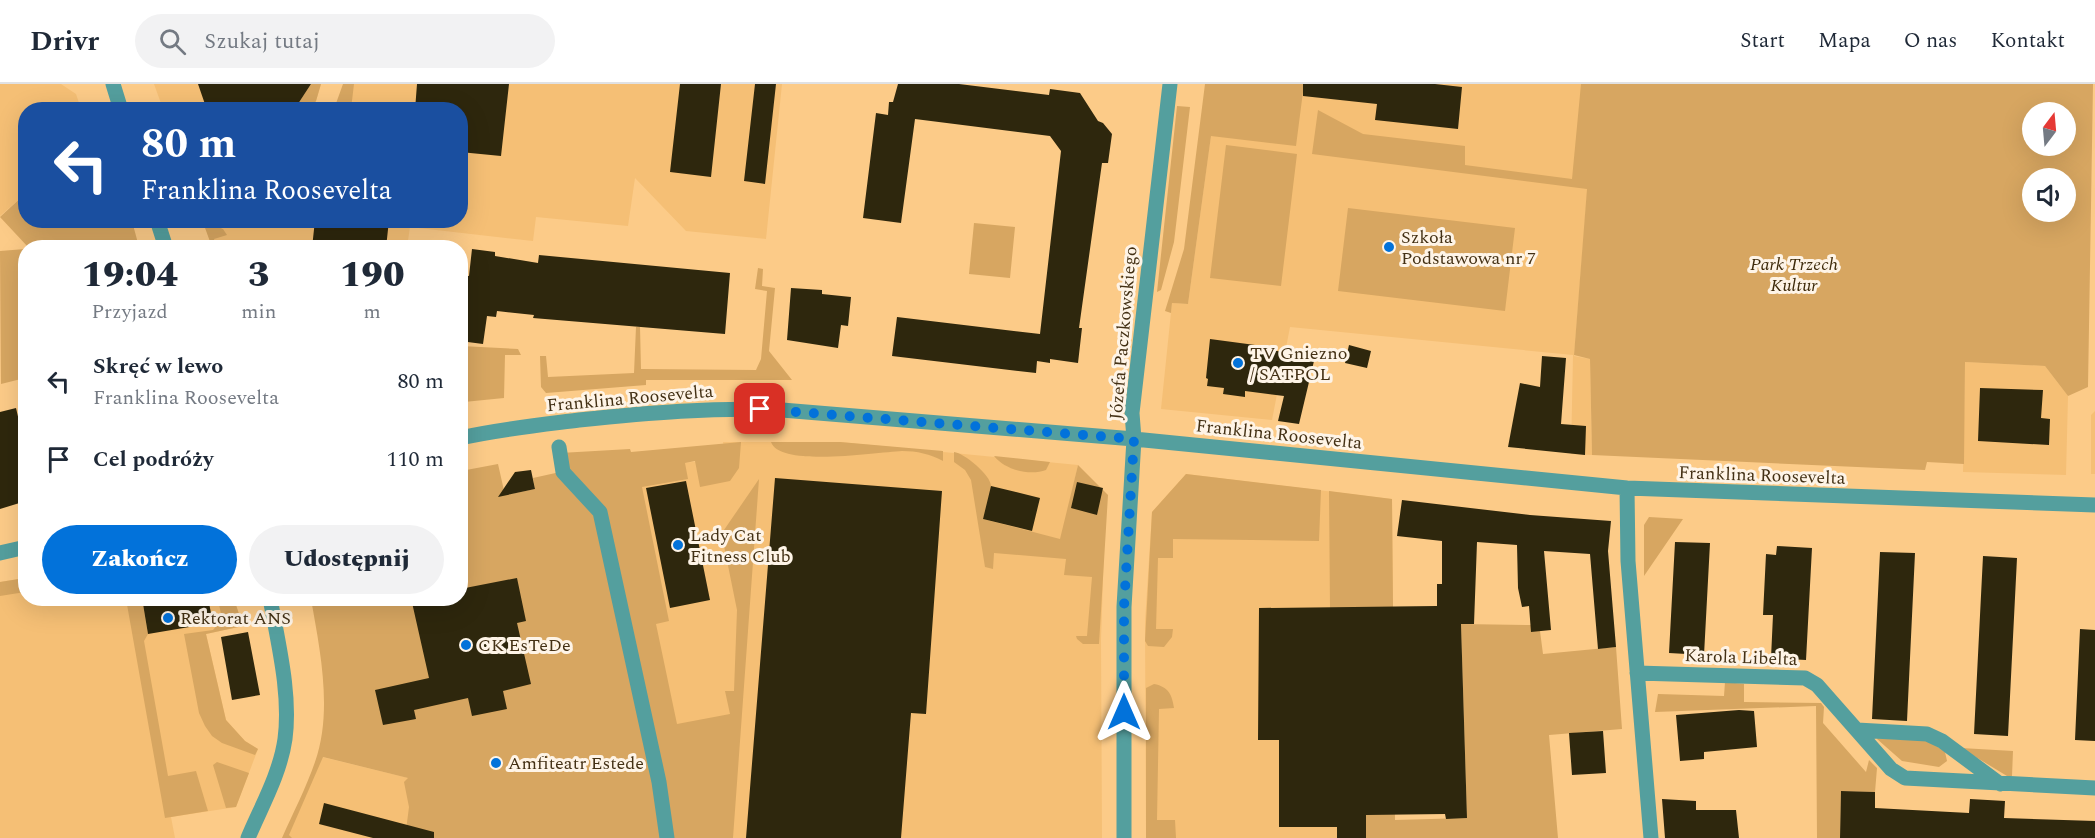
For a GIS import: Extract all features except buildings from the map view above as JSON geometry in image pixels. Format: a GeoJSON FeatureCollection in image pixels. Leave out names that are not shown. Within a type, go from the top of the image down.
{"type":"FeatureCollection","features":[{"type":"Feature","properties":{"kind":"street"},"geometry":{"type":"LineString","coordinates":[[113,84],[119,102]]}},
{"type":"Feature","properties":{"kind":"street","name":"Józefa Paczkowskiego"},"geometry":{"type":"LineString","coordinates":[[1124,838],[1124,607],[1134,439],[1132,407],[1170,84]]}},
{"type":"Feature","properties":{"kind":"street","name":"Franklina Roosevelta"},"geometry":{"type":"LineString","coordinates":[[468,437],[538,425],[629,415],[739,408],[873,416],[1134,439],[1627,488],[1999,504],[2095,505]]}},
{"type":"Feature","properties":{"kind":"street"},"geometry":{"type":"LineString","coordinates":[[559,447],[564,472],[600,512],[658,782],[667,838]]}},
{"type":"Feature","properties":{"kind":"street"},"geometry":{"type":"LineString","coordinates":[[1627,488],[1625,525],[1651,838]]}},
{"type":"Feature","properties":{"kind":"street"},"geometry":{"type":"LineString","coordinates":[[0,553],[18,549]]}},
{"type":"Feature","properties":{"kind":"street"},"geometry":{"type":"LineString","coordinates":[[248,838],[277,770],[285,739],[285,694],[271,606]]}},
{"type":"Feature","properties":{"kind":"street","name":"Karola Libelta"},"geometry":{"type":"LineString","coordinates":[[1637,673],[1805,678],[1817,685],[1891,769],[1905,778],[2095,788]]}},
{"type":"Feature","properties":{"kind":"street"},"geometry":{"type":"LineString","coordinates":[[1857,730],[1927,734],[1942,741],[2000,784]]}},
{"type":"Feature","properties":{"kind":"shaded area"},"geometry":{"type":"Polygon","coordinates":[[[0,84],[61,84],[76,94],[79,102],[18,102],[18,200],[0,216],[0,84]]]}},
{"type":"Feature","properties":{"kind":"shaded area"},"geometry":{"type":"Polygon","coordinates":[[[154,84],[321,84],[315,102],[160,102],[154,84]]]}},
{"type":"Feature","properties":{"kind":"shaded area"},"geometry":{"type":"Polygon","coordinates":[[[348,84],[782,84],[766,239],[686,231],[635,178],[628,226],[536,217],[533,241],[419,228],[468,228],[468,102],[346,102],[348,84]]]}},
{"type":"Feature","properties":{"kind":"shaded area","name":"Szkoła Podstawowa nr 7"},"geometry":{"type":"Polygon","coordinates":[[[1218,84],[1596,84],[1574,356],[1590,359],[1592,455],[1571,454],[1573,355],[1290,327],[1272,420],[1161,409],[1172,303],[1188,304],[1218,84]]]}},
{"type":"Feature","properties":{"kind":"shaded area"},"geometry":{"type":"Polygon","coordinates":[[[205,228],[410,228],[408,240],[210,240],[205,228]]]}},
{"type":"Feature","properties":{"kind":"shaded area"},"geometry":{"type":"Polygon","coordinates":[[[1965,362],[2045,366],[2068,396],[2066,475],[1963,472],[1965,362]]]}},
{"type":"Feature","properties":{"kind":"shaded area"},"geometry":{"type":"Polygon","coordinates":[[[2095,411],[2095,474],[2091,474],[2091,415],[2095,411]]]}},
{"type":"Feature","properties":{"kind":"shaded area"},"geometry":{"type":"Polygon","coordinates":[[[723,442],[840,442],[1078,465],[1061,539],[1104,548],[1101,640],[1102,838],[691,838],[607,470],[725,459],[723,442]]]}},
{"type":"Feature","properties":{"kind":"shaded area"},"geometry":{"type":"Polygon","coordinates":[[[1186,474],[1392,499],[1395,838],[1146,838],[1145,622],[1152,512],[1186,474]]]}},
{"type":"Feature","properties":{"kind":"shaded area"},"geometry":{"type":"Polygon","coordinates":[[[18,579],[18,606],[236,606],[243,626],[206,634],[226,720],[245,741],[258,749],[236,807],[171,817],[175,838],[0,838],[0,582],[18,579]]]}},
{"type":"Feature","properties":{"kind":"shaded area"},"geometry":{"type":"Polygon","coordinates":[[[322,757],[433,784],[444,838],[283,838],[322,757]]]}},
{"type":"Feature","properties":{"kind":"green space"},"geometry":{"type":"Polygon","coordinates":[[[311,84],[321,84],[315,102],[299,102],[311,84]]]}},
{"type":"Feature","properties":{"kind":"green space"},"geometry":{"type":"Polygon","coordinates":[[[343,84],[354,84],[352,102],[337,102],[343,84]]]}},
{"type":"Feature","properties":{"kind":"green space"},"geometry":{"type":"Polygon","coordinates":[[[1205,84],[1304,84],[1296,146],[1211,136],[1188,304],[1172,303],[1171,313],[1165,311],[1184,249],[1205,84]]]}},
{"type":"Feature","properties":{"kind":"green space","name":"Park Trzech Kultur"},"geometry":{"type":"Polygon","coordinates":[[[1581,84],[2093,84],[2088,387],[2068,396],[2045,366],[1965,362],[1964,464],[1927,462],[1925,470],[1592,455],[1590,359],[1574,355],[1587,189],[1312,154],[1318,110],[1363,134],[1465,146],[1465,165],[1572,179],[1581,84]]]}},
{"type":"Feature","properties":{"kind":"green space"},"geometry":{"type":"Polygon","coordinates":[[[1177,106],[1190,107],[1174,242],[1161,290],[1157,292],[1177,106]]]}},
{"type":"Feature","properties":{"kind":"green space"},"geometry":{"type":"Polygon","coordinates":[[[1226,145],[1297,154],[1281,286],[1210,278],[1226,145]]]}},
{"type":"Feature","properties":{"kind":"green space"},"geometry":{"type":"Polygon","coordinates":[[[18,200],[18,228],[134,228],[137,240],[21,240],[0,217],[18,200]]]}},
{"type":"Feature","properties":{"kind":"green space"},"geometry":{"type":"Polygon","coordinates":[[[1348,208],[1515,228],[1505,311],[1338,291],[1348,208]]]}},
{"type":"Feature","properties":{"kind":"green space"},"geometry":{"type":"Polygon","coordinates":[[[974,223],[1015,227],[1010,278],[969,274],[974,223]]]}},
{"type":"Feature","properties":{"kind":"green space"},"geometry":{"type":"Polygon","coordinates":[[[205,228],[221,228],[227,235],[214,240],[209,240],[205,228]]]}},
{"type":"Feature","properties":{"kind":"green space"},"geometry":{"type":"Polygon","coordinates":[[[18,250],[18,380],[1,384],[0,251],[18,250]]]}},
{"type":"Feature","properties":{"kind":"green space"},"geometry":{"type":"Polygon","coordinates":[[[758,268],[763,269],[762,286],[775,288],[769,351],[792,380],[646,380],[646,385],[546,393],[541,387],[540,356],[546,356],[548,377],[634,373],[636,327],[640,327],[641,369],[756,370],[761,359],[767,291],[755,289],[758,268]]]}},
{"type":"Feature","properties":{"kind":"green space"},"geometry":{"type":"Polygon","coordinates":[[[468,346],[518,349],[521,355],[505,355],[504,398],[468,402],[468,346]]]}},
{"type":"Feature","properties":{"kind":"green space"},"geometry":{"type":"Polygon","coordinates":[[[741,442],[739,468],[730,481],[700,487],[695,461],[685,463],[688,479],[642,487],[669,621],[656,624],[677,724],[730,714],[725,691],[734,691],[737,610],[722,536],[759,479],[733,838],[405,838],[409,807],[404,782],[408,778],[323,757],[289,835],[292,838],[282,838],[315,762],[323,722],[323,680],[312,606],[468,606],[468,470],[498,464],[505,495],[535,489],[533,478],[560,472],[560,453],[630,449],[631,452],[741,442]]]}},
{"type":"Feature","properties":{"kind":"green space"},"geometry":{"type":"Polygon","coordinates":[[[771,442],[840,442],[943,451],[943,461],[908,451],[810,457],[792,455],[778,450],[771,442]]]}},
{"type":"Feature","properties":{"kind":"green space"},"geometry":{"type":"Polygon","coordinates":[[[954,452],[976,465],[990,481],[991,494],[983,519],[1060,539],[1078,465],[1108,495],[1099,644],[1083,644],[1077,639],[1076,636],[1087,636],[1092,577],[1064,575],[1066,559],[994,553],[993,569],[985,567],[971,480],[965,470],[954,462],[954,452]]]}},
{"type":"Feature","properties":{"kind":"green space"},"geometry":{"type":"Polygon","coordinates":[[[994,456],[1050,462],[1046,470],[1025,472],[1005,465],[994,456]]]}},
{"type":"Feature","properties":{"kind":"green space"},"geometry":{"type":"Polygon","coordinates":[[[1186,474],[1321,490],[1319,541],[1173,539],[1173,558],[1158,558],[1156,629],[1173,629],[1172,637],[1164,647],[1148,646],[1145,641],[1152,512],[1186,474]]]}},
{"type":"Feature","properties":{"kind":"green space"},"geometry":{"type":"Polygon","coordinates":[[[1329,491],[1392,499],[1395,820],[1467,818],[1461,624],[1531,625],[1540,631],[1543,654],[1616,647],[1622,729],[1549,735],[1558,838],[1366,838],[1330,608],[1329,491]]]}},
{"type":"Feature","properties":{"kind":"green space"},"geometry":{"type":"Polygon","coordinates":[[[1649,517],[1683,519],[1644,576],[1644,525],[1649,517]]]}},
{"type":"Feature","properties":{"kind":"green space"},"geometry":{"type":"Polygon","coordinates":[[[18,579],[18,593],[0,596],[0,582],[18,579]]]}},
{"type":"Feature","properties":{"kind":"green space"},"geometry":{"type":"Polygon","coordinates":[[[127,606],[143,606],[148,634],[144,641],[168,776],[196,771],[208,811],[165,818],[127,606]]]}},
{"type":"Feature","properties":{"kind":"green space"},"geometry":{"type":"Polygon","coordinates":[[[219,606],[236,606],[243,626],[206,634],[226,720],[245,741],[258,749],[255,755],[222,743],[212,736],[199,713],[184,634],[213,630],[222,619],[219,606]]]}},
{"type":"Feature","properties":{"kind":"green space"},"geometry":{"type":"Polygon","coordinates":[[[1725,682],[1744,684],[1744,702],[1821,703],[1824,707],[1823,723],[1866,772],[1869,760],[1877,768],[1875,792],[1841,791],[1840,838],[1817,838],[1816,706],[1655,712],[1658,694],[1724,696],[1725,682]]]}},
{"type":"Feature","properties":{"kind":"green space"},"geometry":{"type":"Polygon","coordinates":[[[1154,684],[1169,692],[1174,708],[1159,709],[1157,820],[1175,820],[1176,838],[1146,838],[1146,688],[1154,684]]]}},
{"type":"Feature","properties":{"kind":"green space"},"geometry":{"type":"Polygon","coordinates":[[[1878,736],[1926,739],[1945,752],[1947,761],[1939,767],[1902,761],[1877,739],[1878,736]]]}},
{"type":"Feature","properties":{"kind":"green space"},"geometry":{"type":"Polygon","coordinates":[[[1961,748],[2013,751],[2012,776],[2007,776],[1961,748]]]}},
{"type":"Feature","properties":{"kind":"green space"},"geometry":{"type":"Polygon","coordinates":[[[217,762],[249,773],[236,807],[226,808],[213,765],[217,762]]]}},
{"type":"Feature","properties":{"kind":"place","name":"Szkoła Podstawowa nr 7"},"geometry":{"type":"Point","coordinates":[1389,247]}},
{"type":"Feature","properties":{"kind":"place","name":"TV Gniezno / SATPOL"},"geometry":{"type":"Point","coordinates":[1238,363]}},
{"type":"Feature","properties":{"kind":"place","name":"Lady Cat Fitness Club"},"geometry":{"type":"Point","coordinates":[678,545]}},
{"type":"Feature","properties":{"kind":"place","name":"Rektorat ANS"},"geometry":{"type":"Point","coordinates":[168,618]}},
{"type":"Feature","properties":{"kind":"place","name":"CK EsTeDe"},"geometry":{"type":"Point","coordinates":[466,645]}},
{"type":"Feature","properties":{"kind":"place","name":"Amfiteatr Estede"},"geometry":{"type":"Point","coordinates":[496,763]}},
{"type":"Feature","properties":{"kind":"route"},"geometry":{"type":"LineString","coordinates":[[760,409],[873,416],[1134,439],[1124,607],[1124,712]]}}]}
